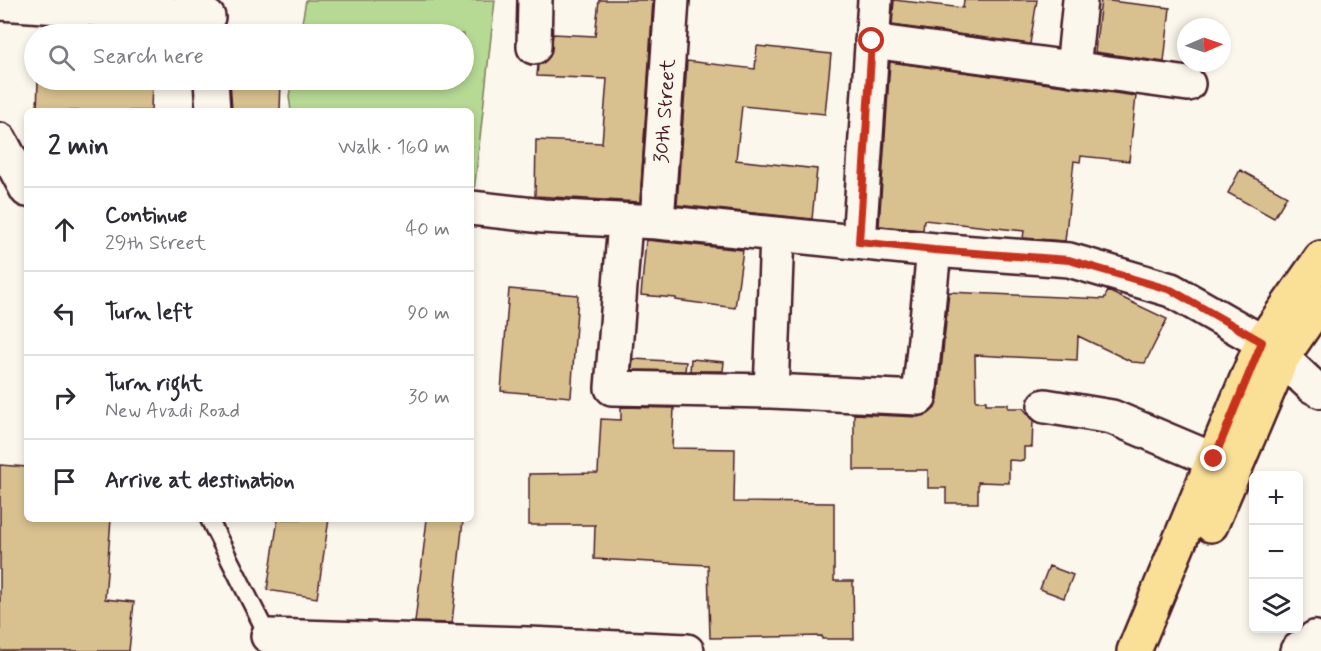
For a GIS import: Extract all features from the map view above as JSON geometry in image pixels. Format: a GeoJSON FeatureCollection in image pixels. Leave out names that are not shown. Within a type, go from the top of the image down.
{"type":"FeatureCollection","features":[{"type":"Feature","properties":{"kind":"main road"},"geometry":{"type":"LineString","coordinates":[[1134,651],[1214,459],[1321,258]]}},
{"type":"Feature","properties":{"kind":"main road"},"geometry":{"type":"LineString","coordinates":[[1157,651],[1272,350],[1321,301]]}},
{"type":"Feature","properties":{"kind":"street"},"geometry":{"type":"LineString","coordinates":[[534,47],[535,0]]}},
{"type":"Feature","properties":{"kind":"street","name":"30th Street"},"geometry":{"type":"LineString","coordinates":[[657,222],[672,0]]}},
{"type":"Feature","properties":{"kind":"street"},"geometry":{"type":"LineString","coordinates":[[859,242],[875,0]]}},
{"type":"Feature","properties":{"kind":"street"},"geometry":{"type":"LineString","coordinates":[[1073,69],[1080,0]]}},
{"type":"Feature","properties":{"kind":"street"},"geometry":{"type":"LineString","coordinates":[[0,3],[48,3],[209,17]]}},
{"type":"Feature","properties":{"kind":"street"},"geometry":{"type":"LineString","coordinates":[[872,41],[1188,84]]}},
{"type":"Feature","properties":{"kind":"street"},"geometry":{"type":"LineString","coordinates":[[212,90],[213,108]]}},
{"type":"Feature","properties":{"kind":"street"},"geometry":{"type":"LineString","coordinates":[[0,140],[24,181]]}},
{"type":"Feature","properties":{"kind":"street"},"geometry":{"type":"LineString","coordinates":[[474,208],[543,216],[657,222],[934,250],[1069,260],[1171,290],[1272,350],[1312,386],[1321,391]]}},
{"type":"Feature","properties":{"kind":"street"},"geometry":{"type":"LineString","coordinates":[[625,222],[612,388],[771,391],[919,398],[934,250]]}},
{"type":"Feature","properties":{"kind":"street"},"geometry":{"type":"LineString","coordinates":[[771,391],[777,235]]}},
{"type":"Feature","properties":{"kind":"street"},"geometry":{"type":"LineString","coordinates":[[1045,406],[1112,417],[1214,459]]}},
{"type":"Feature","properties":{"kind":"street"},"geometry":{"type":"LineString","coordinates":[[268,636],[687,651]]}},
{"type":"Feature","properties":{"kind":"street"},"geometry":{"type":"LineString","coordinates":[[1297,651],[1315,638],[1321,641]]}},
{"type":"Feature","properties":{"kind":"lane"},"geometry":{"type":"LineString","coordinates":[[211,522],[268,636]]}},
{"type":"Feature","properties":{"kind":"green space"},"geometry":{"type":"Polygon","coordinates":[[[306,0],[495,0],[474,193],[474,108],[291,108],[289,96],[290,90],[474,90],[474,24],[302,24],[306,0]]]}},
{"type":"Feature","properties":{"kind":"building"},"geometry":{"type":"Polygon","coordinates":[[[599,0],[653,0],[640,202],[535,196],[536,140],[602,143],[607,79],[537,76],[538,65],[550,56],[553,34],[595,36],[599,0]]]}},
{"type":"Feature","properties":{"kind":"building"},"geometry":{"type":"Polygon","coordinates":[[[894,0],[963,8],[964,0],[1037,0],[1030,44],[892,25],[894,0]]]}},
{"type":"Feature","properties":{"kind":"building"},"geometry":{"type":"Polygon","coordinates":[[[1101,0],[1170,8],[1164,62],[1095,52],[1101,0]]]}},
{"type":"Feature","properties":{"kind":"building"},"geometry":{"type":"Polygon","coordinates":[[[757,46],[831,54],[825,114],[742,106],[736,160],[817,169],[812,219],[677,205],[687,61],[755,69],[757,46]]]}},
{"type":"Feature","properties":{"kind":"building"},"geometry":{"type":"Polygon","coordinates":[[[890,62],[1136,96],[1129,161],[1081,156],[1080,162],[1074,161],[1065,241],[1023,238],[1024,231],[924,220],[923,230],[879,226],[890,62]]]}},
{"type":"Feature","properties":{"kind":"building"},"geometry":{"type":"Polygon","coordinates":[[[38,90],[152,90],[151,108],[37,108],[38,90]]]}},
{"type":"Feature","properties":{"kind":"building"},"geometry":{"type":"Polygon","coordinates":[[[231,90],[281,90],[280,108],[232,108],[231,90]]]}},
{"type":"Feature","properties":{"kind":"building"},"geometry":{"type":"Polygon","coordinates":[[[1240,170],[1287,196],[1274,218],[1228,193],[1240,170]]]}},
{"type":"Feature","properties":{"kind":"building"},"geometry":{"type":"Polygon","coordinates":[[[646,240],[743,250],[735,308],[676,300],[676,298],[641,295],[646,240]]]}},
{"type":"Feature","properties":{"kind":"building"},"geometry":{"type":"Polygon","coordinates":[[[509,289],[578,295],[571,397],[501,391],[509,289]]]}},
{"type":"Feature","properties":{"kind":"building"},"geometry":{"type":"Polygon","coordinates":[[[1108,291],[1167,319],[1145,363],[1132,362],[1078,336],[1077,360],[975,355],[976,401],[986,401],[986,404],[1008,404],[1008,408],[1023,408],[1033,420],[1032,447],[1024,447],[1024,461],[1009,460],[1009,483],[978,482],[978,503],[946,503],[946,488],[928,488],[928,470],[854,470],[854,414],[918,417],[928,414],[935,408],[938,400],[949,292],[1104,299],[1108,291]]]}},
{"type":"Feature","properties":{"kind":"building"},"geometry":{"type":"Polygon","coordinates":[[[633,359],[686,362],[685,371],[632,370],[633,359]]]}},
{"type":"Feature","properties":{"kind":"building"},"geometry":{"type":"Polygon","coordinates":[[[691,359],[724,362],[723,371],[690,371],[691,359]]]}},
{"type":"Feature","properties":{"kind":"building"},"geometry":{"type":"Polygon","coordinates":[[[621,407],[674,408],[672,448],[735,449],[734,502],[834,503],[834,581],[853,581],[854,639],[822,639],[822,636],[710,638],[708,565],[594,559],[595,525],[529,525],[529,474],[598,473],[601,419],[621,420],[621,407]]]}},
{"type":"Feature","properties":{"kind":"building"},"geometry":{"type":"Polygon","coordinates":[[[0,465],[24,467],[24,522],[111,522],[105,599],[134,602],[129,651],[0,651],[0,465]]]}},
{"type":"Feature","properties":{"kind":"building"},"geometry":{"type":"Polygon","coordinates":[[[278,522],[329,522],[317,598],[267,590],[278,522]]]}},
{"type":"Feature","properties":{"kind":"building"},"geometry":{"type":"Polygon","coordinates":[[[427,522],[463,522],[452,623],[415,622],[427,522]]]}},
{"type":"Feature","properties":{"kind":"building"},"geometry":{"type":"Polygon","coordinates":[[[1049,566],[1073,575],[1064,598],[1040,589],[1049,566]]]}},
{"type":"Feature","properties":{"kind":"route"},"geometry":{"type":"LineString","coordinates":[[872,41],[859,242],[1069,260],[1171,290],[1262,342],[1214,459]]}}]}
